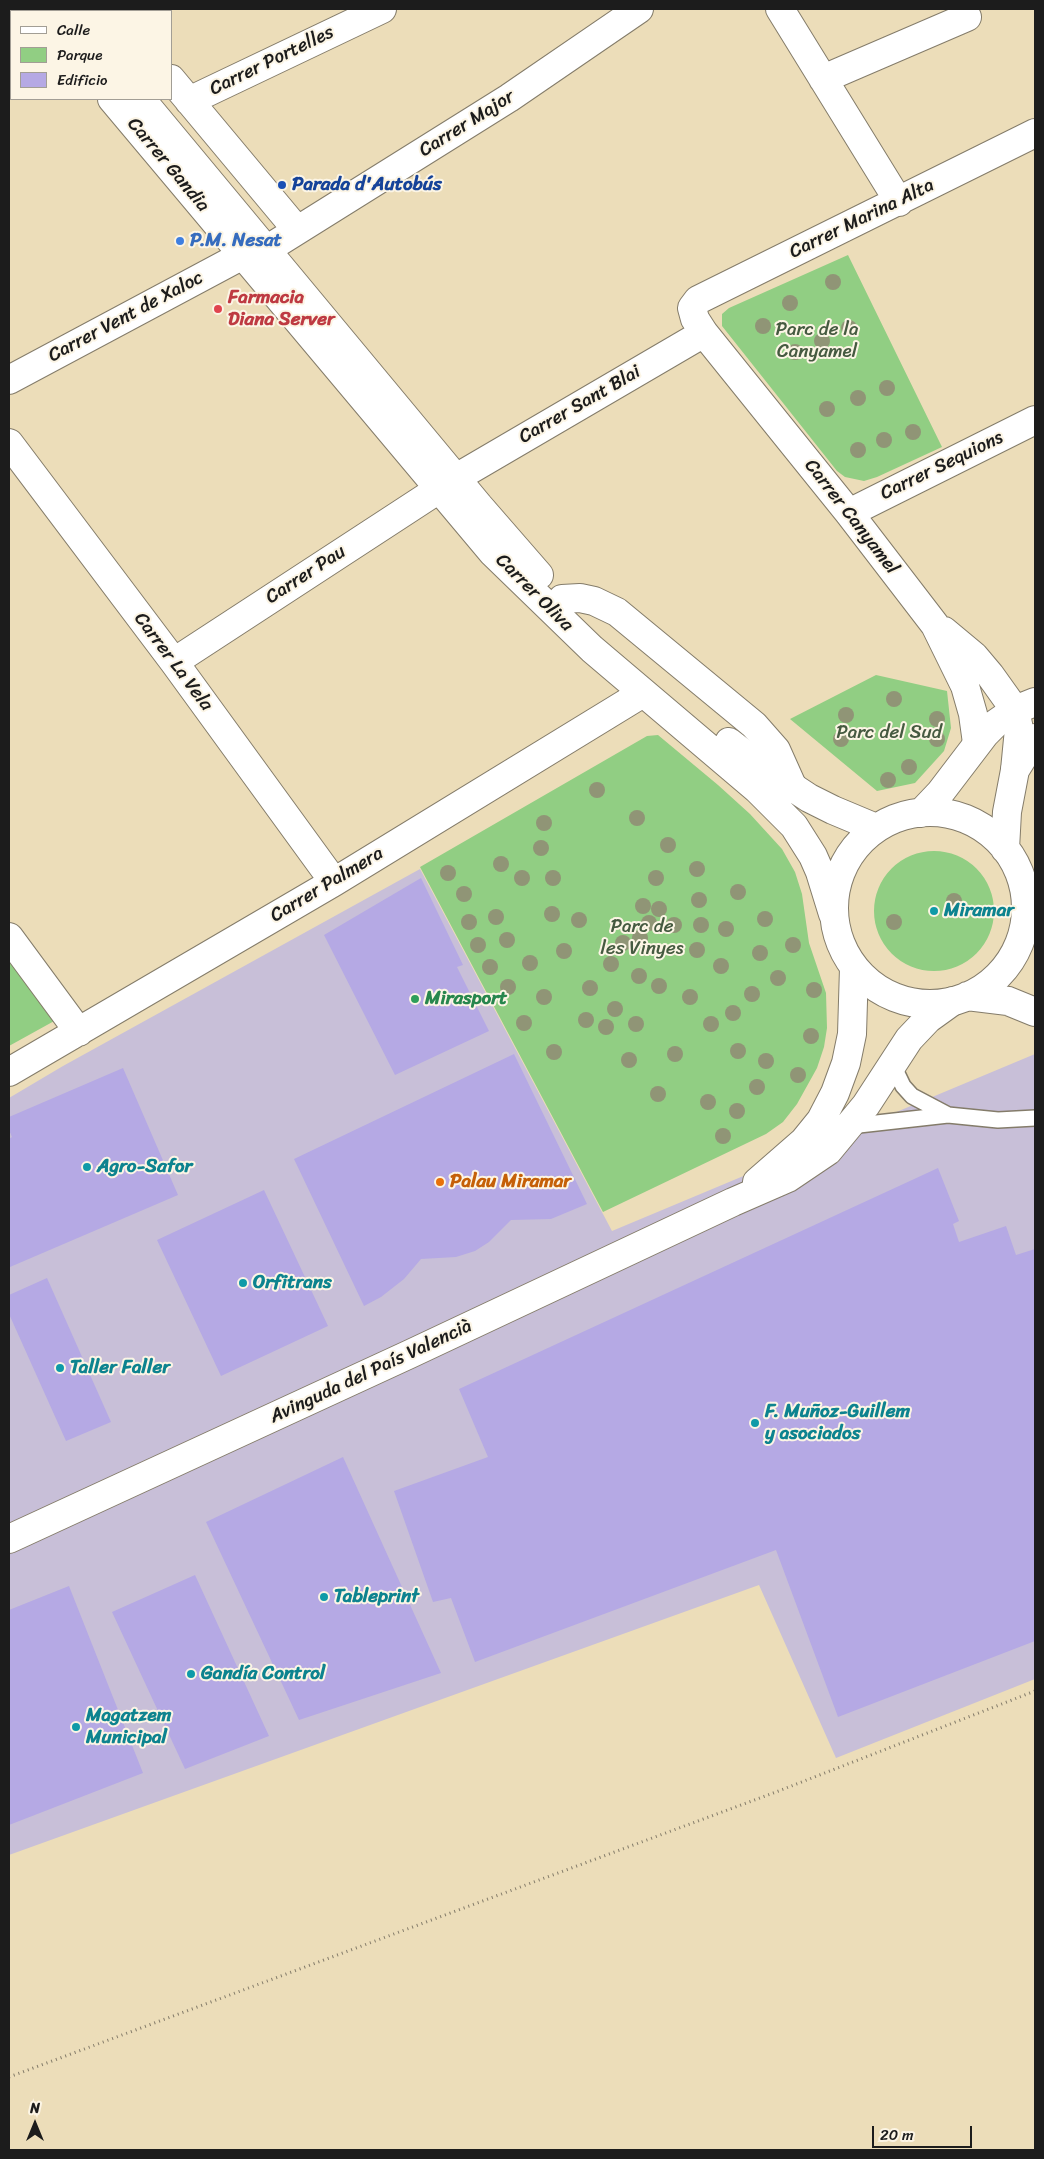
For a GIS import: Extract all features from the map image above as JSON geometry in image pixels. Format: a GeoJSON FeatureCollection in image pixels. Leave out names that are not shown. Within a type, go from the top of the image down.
{"type":"FeatureCollection","features":[{"type":"Feature","properties":{"kind":"street","name":"Carrer Portelles"},"geometry":{"type":"LineString","coordinates":[[190,101],[382,9]]}},
{"type":"Feature","properties":{"kind":"street","name":"Carrer Major"},"geometry":{"type":"LineString","coordinates":[[254,253],[297,230],[510,98],[639,9]]}},
{"type":"Feature","properties":{"kind":"street"},"geometry":{"type":"LineString","coordinates":[[780,9],[899,202]]}},
{"type":"Feature","properties":{"kind":"street"},"geometry":{"type":"LineString","coordinates":[[823,79],[967,17]]}},
{"type":"Feature","properties":{"kind":"street"},"geometry":{"type":"LineString","coordinates":[[172,79],[297,230]]}},
{"type":"Feature","properties":{"kind":"street","name":"Carrer Gandia"},"geometry":{"type":"LineString","coordinates":[[113,100],[254,253]]}},
{"type":"Feature","properties":{"kind":"street","name":"Carrer Gandia"},"geometry":{"type":"LineString","coordinates":[[142,100],[254,253]]}},
{"type":"Feature","properties":{"kind":"street","name":"Carrer Marina Alta"},"geometry":{"type":"LineString","coordinates":[[692,308],[698,300],[1035,133]]}},
{"type":"Feature","properties":{"kind":"street","name":"Carrer Vent de Xaloc"},"geometry":{"type":"LineString","coordinates":[[9,380],[254,253]]}},
{"type":"Feature","properties":{"kind":"street","name":"Carrer Oliva"},"geometry":{"type":"LineString","coordinates":[[254,253],[448,483],[597,632],[756,763],[793,788],[833,810],[876,828]]}},
{"type":"Feature","properties":{"kind":"street","name":"Carrer Canyamel"},"geometry":{"type":"LineString","coordinates":[[692,308],[695,319],[704,333],[849,513],[935,625],[965,686],[973,714],[977,744]]}},
{"type":"Feature","properties":{"kind":"street","name":"Carrer Sant Blai"},"geometry":{"type":"LineString","coordinates":[[448,483],[704,333]]}},
{"type":"Feature","properties":{"kind":"street","name":"Carrer Sequions"},"geometry":{"type":"LineString","coordinates":[[849,513],[1035,420]]}},
{"type":"Feature","properties":{"kind":"street","name":"Carrer La Vela"},"geometry":{"type":"LineString","coordinates":[[9,443],[174,662],[334,882]]}},
{"type":"Feature","properties":{"kind":"street","name":"Carrer Oliva"},"geometry":{"type":"LineString","coordinates":[[448,483],[493,553],[528,589],[592,649],[757,789],[794,826],[813,856],[833,914]]}},
{"type":"Feature","properties":{"kind":"street","name":"Carrer Pau"},"geometry":{"type":"LineString","coordinates":[[174,662],[448,483]]}},
{"type":"Feature","properties":{"kind":"street"},"geometry":{"type":"LineString","coordinates":[[935,625],[954,638],[1022,701]]}},
{"type":"Feature","properties":{"kind":"street","name":"Carrer Palmera"},"geometry":{"type":"LineString","coordinates":[[9,1072],[334,882],[643,693]]}},
{"type":"Feature","properties":{"kind":"street"},"geometry":{"type":"LineString","coordinates":[[921,813],[940,793],[977,744],[995,724],[1022,701]]}},
{"type":"Feature","properties":{"kind":"street"},"geometry":{"type":"LineString","coordinates":[[1005,849],[1007,812],[1015,770],[1022,701]]}},
{"type":"Feature","properties":{"kind":"street"},"geometry":{"type":"LineString","coordinates":[[1015,770],[1035,738]]}},
{"type":"Feature","properties":{"kind":"street"},"geometry":{"type":"LineString","coordinates":[[1035,932],[1026,903],[1022,881],[1014,860],[1000,842],[981,826],[957,815],[932,812],[906,814],[876,828],[852,851],[837,881],[833,914],[839,943],[854,968],[874,986],[899,999],[925,1004],[960,999],[1008,1001],[1035,1012]]}},
{"type":"Feature","properties":{"kind":"street"},"geometry":{"type":"LineString","coordinates":[[733,1202],[788,1178],[810,1165],[828,1151],[866,1105],[909,1039],[928,1020],[992,981],[1011,959],[1023,932],[1026,903]]}},
{"type":"Feature","properties":{"kind":"street"},"geometry":{"type":"LineString","coordinates":[[9,937],[79,1032]]}},
{"type":"Feature","properties":{"kind":"street"},"geometry":{"type":"LineString","coordinates":[[733,1202],[804,1141],[821,1120],[835,1093],[846,1063],[852,1034],[854,968]]}},
{"type":"Feature","properties":{"kind":"street","name":"Avinguda del País Valencià"},"geometry":{"type":"LineString","coordinates":[[9,1539],[419,1350],[733,1202]]}},
{"type":"Feature","properties":{"kind":"lane"},"geometry":{"type":"LineString","coordinates":[[892,1063],[903,1086],[912,1096],[948,1115]]}},
{"type":"Feature","properties":{"kind":"lane"},"geometry":{"type":"LineString","coordinates":[[850,1126],[948,1115],[1033,1121]]}},
{"type":"Feature","properties":{"kind":"path"},"geometry":{"type":"LineString","coordinates":[[9,2078],[758,1799],[1035,1691]]}},
{"type":"Feature","properties":{"kind":"shaded area"},"geometry":{"type":"Polygon","coordinates":[[[420,869],[612,1231],[1035,1054],[1035,1679],[836,1758],[759,1585],[9,1855],[9,1098],[63,1066],[420,869]]]}},
{"type":"Feature","properties":{"kind":"green space","name":"Parc de la Canyamel"},"geometry":{"type":"Polygon","coordinates":[[[848,255],[942,447],[877,477],[864,481],[845,477],[837,471],[722,326],[722,314],[729,308],[848,255]]]}},
{"type":"Feature","properties":{"kind":"green space","name":"Parc del Sud"},"geometry":{"type":"Polygon","coordinates":[[[876,675],[947,691],[951,728],[944,751],[915,783],[877,791],[790,719],[876,675]]]}},
{"type":"Feature","properties":{"kind":"green space","name":"Parc de les Vinyes"},"geometry":{"type":"Polygon","coordinates":[[[658,735],[750,814],[782,849],[795,872],[802,894],[809,943],[826,993],[827,1028],[824,1047],[817,1068],[797,1104],[783,1122],[766,1134],[603,1212],[420,867],[647,736],[658,735]]]}},
{"type":"Feature","properties":{"kind":"green space"},"geometry":{"type":"Polygon","coordinates":[[[934,851],[957,855],[977,868],[990,888],[994,911],[990,934],[977,954],[957,967],[934,971],[911,967],[891,954],[878,934],[874,911],[878,888],[891,868],[911,855],[934,851]]]}},
{"type":"Feature","properties":{"kind":"green space"},"geometry":{"type":"Polygon","coordinates":[[[9,957],[56,1020],[9,1046],[9,957]]]}},
{"type":"Feature","properties":{"kind":"building","name":"Mirasport"},"geometry":{"type":"Polygon","coordinates":[[[421,878],[463,965],[457,967],[489,1031],[395,1075],[324,935],[421,878]]]}},
{"type":"Feature","properties":{"kind":"building","name":"Palau Miramar"},"geometry":{"type":"Polygon","coordinates":[[[514,1054],[587,1204],[551,1219],[511,1220],[489,1242],[475,1251],[456,1257],[421,1259],[404,1279],[381,1297],[364,1306],[294,1159],[514,1054]]]}},
{"type":"Feature","properties":{"kind":"building","name":"Agro-Safor"},"geometry":{"type":"Polygon","coordinates":[[[123,1068],[178,1195],[10,1267],[9,1139],[12,1137],[9,1130],[9,1117],[123,1068]]]}},
{"type":"Feature","properties":{"kind":"building","name":"F. Muñoz-Guillem y asociados"},"geometry":{"type":"Polygon","coordinates":[[[938,1168],[959,1221],[953,1224],[959,1242],[1006,1226],[1016,1255],[1035,1249],[1035,1641],[838,1717],[776,1550],[475,1662],[451,1598],[433,1602],[394,1491],[488,1457],[459,1389],[938,1168]]]}},
{"type":"Feature","properties":{"kind":"building","name":"Orfitrans"},"geometry":{"type":"Polygon","coordinates":[[[264,1190],[328,1326],[221,1376],[157,1240],[264,1190]]]}},
{"type":"Feature","properties":{"kind":"building","name":"Taller Faller"},"geometry":{"type":"Polygon","coordinates":[[[47,1278],[111,1422],[66,1441],[9,1314],[9,1295],[47,1278]]]}},
{"type":"Feature","properties":{"kind":"building","name":"Tableprint"},"geometry":{"type":"Polygon","coordinates":[[[343,1457],[441,1673],[299,1720],[206,1522],[343,1457]]]}},
{"type":"Feature","properties":{"kind":"building","name":"Gandía Control"},"geometry":{"type":"Polygon","coordinates":[[[195,1575],[269,1736],[185,1769],[112,1612],[195,1575]]]}},
{"type":"Feature","properties":{"kind":"building","name":"Magatzem Municipal"},"geometry":{"type":"Polygon","coordinates":[[[69,1586],[143,1773],[9,1825],[9,1610],[69,1586]]]}},
{"type":"Feature","properties":{"kind":"place","name":"Parada d'Autobús"},"geometry":{"type":"Point","coordinates":[282,185]}},
{"type":"Feature","properties":{"kind":"place","name":"P.M. Nesat"},"geometry":{"type":"Point","coordinates":[180,241]}},
{"type":"Feature","properties":{"kind":"place","name":"Farmacia Diana Server"},"geometry":{"type":"Point","coordinates":[218,309]}},
{"type":"Feature","properties":{"kind":"place","name":"Miramar"},"geometry":{"type":"Point","coordinates":[934,911]}},
{"type":"Feature","properties":{"kind":"place","name":"Mirasport"},"geometry":{"type":"Point","coordinates":[415,999]}},
{"type":"Feature","properties":{"kind":"place","name":"Agro-Safor"},"geometry":{"type":"Point","coordinates":[87,1167]}},
{"type":"Feature","properties":{"kind":"place","name":"Palau Miramar"},"geometry":{"type":"Point","coordinates":[440,1182]}},
{"type":"Feature","properties":{"kind":"place","name":"Orfitrans"},"geometry":{"type":"Point","coordinates":[243,1283]}},
{"type":"Feature","properties":{"kind":"place","name":"Taller Faller"},"geometry":{"type":"Point","coordinates":[60,1368]}},
{"type":"Feature","properties":{"kind":"place","name":"F. Muñoz-Guillem y asociados"},"geometry":{"type":"Point","coordinates":[755,1423]}},
{"type":"Feature","properties":{"kind":"place","name":"Tableprint"},"geometry":{"type":"Point","coordinates":[324,1597]}},
{"type":"Feature","properties":{"kind":"place","name":"Gandía Control"},"geometry":{"type":"Point","coordinates":[191,1674]}},
{"type":"Feature","properties":{"kind":"place","name":"Magatzem Municipal"},"geometry":{"type":"Point","coordinates":[76,1727]}}]}
